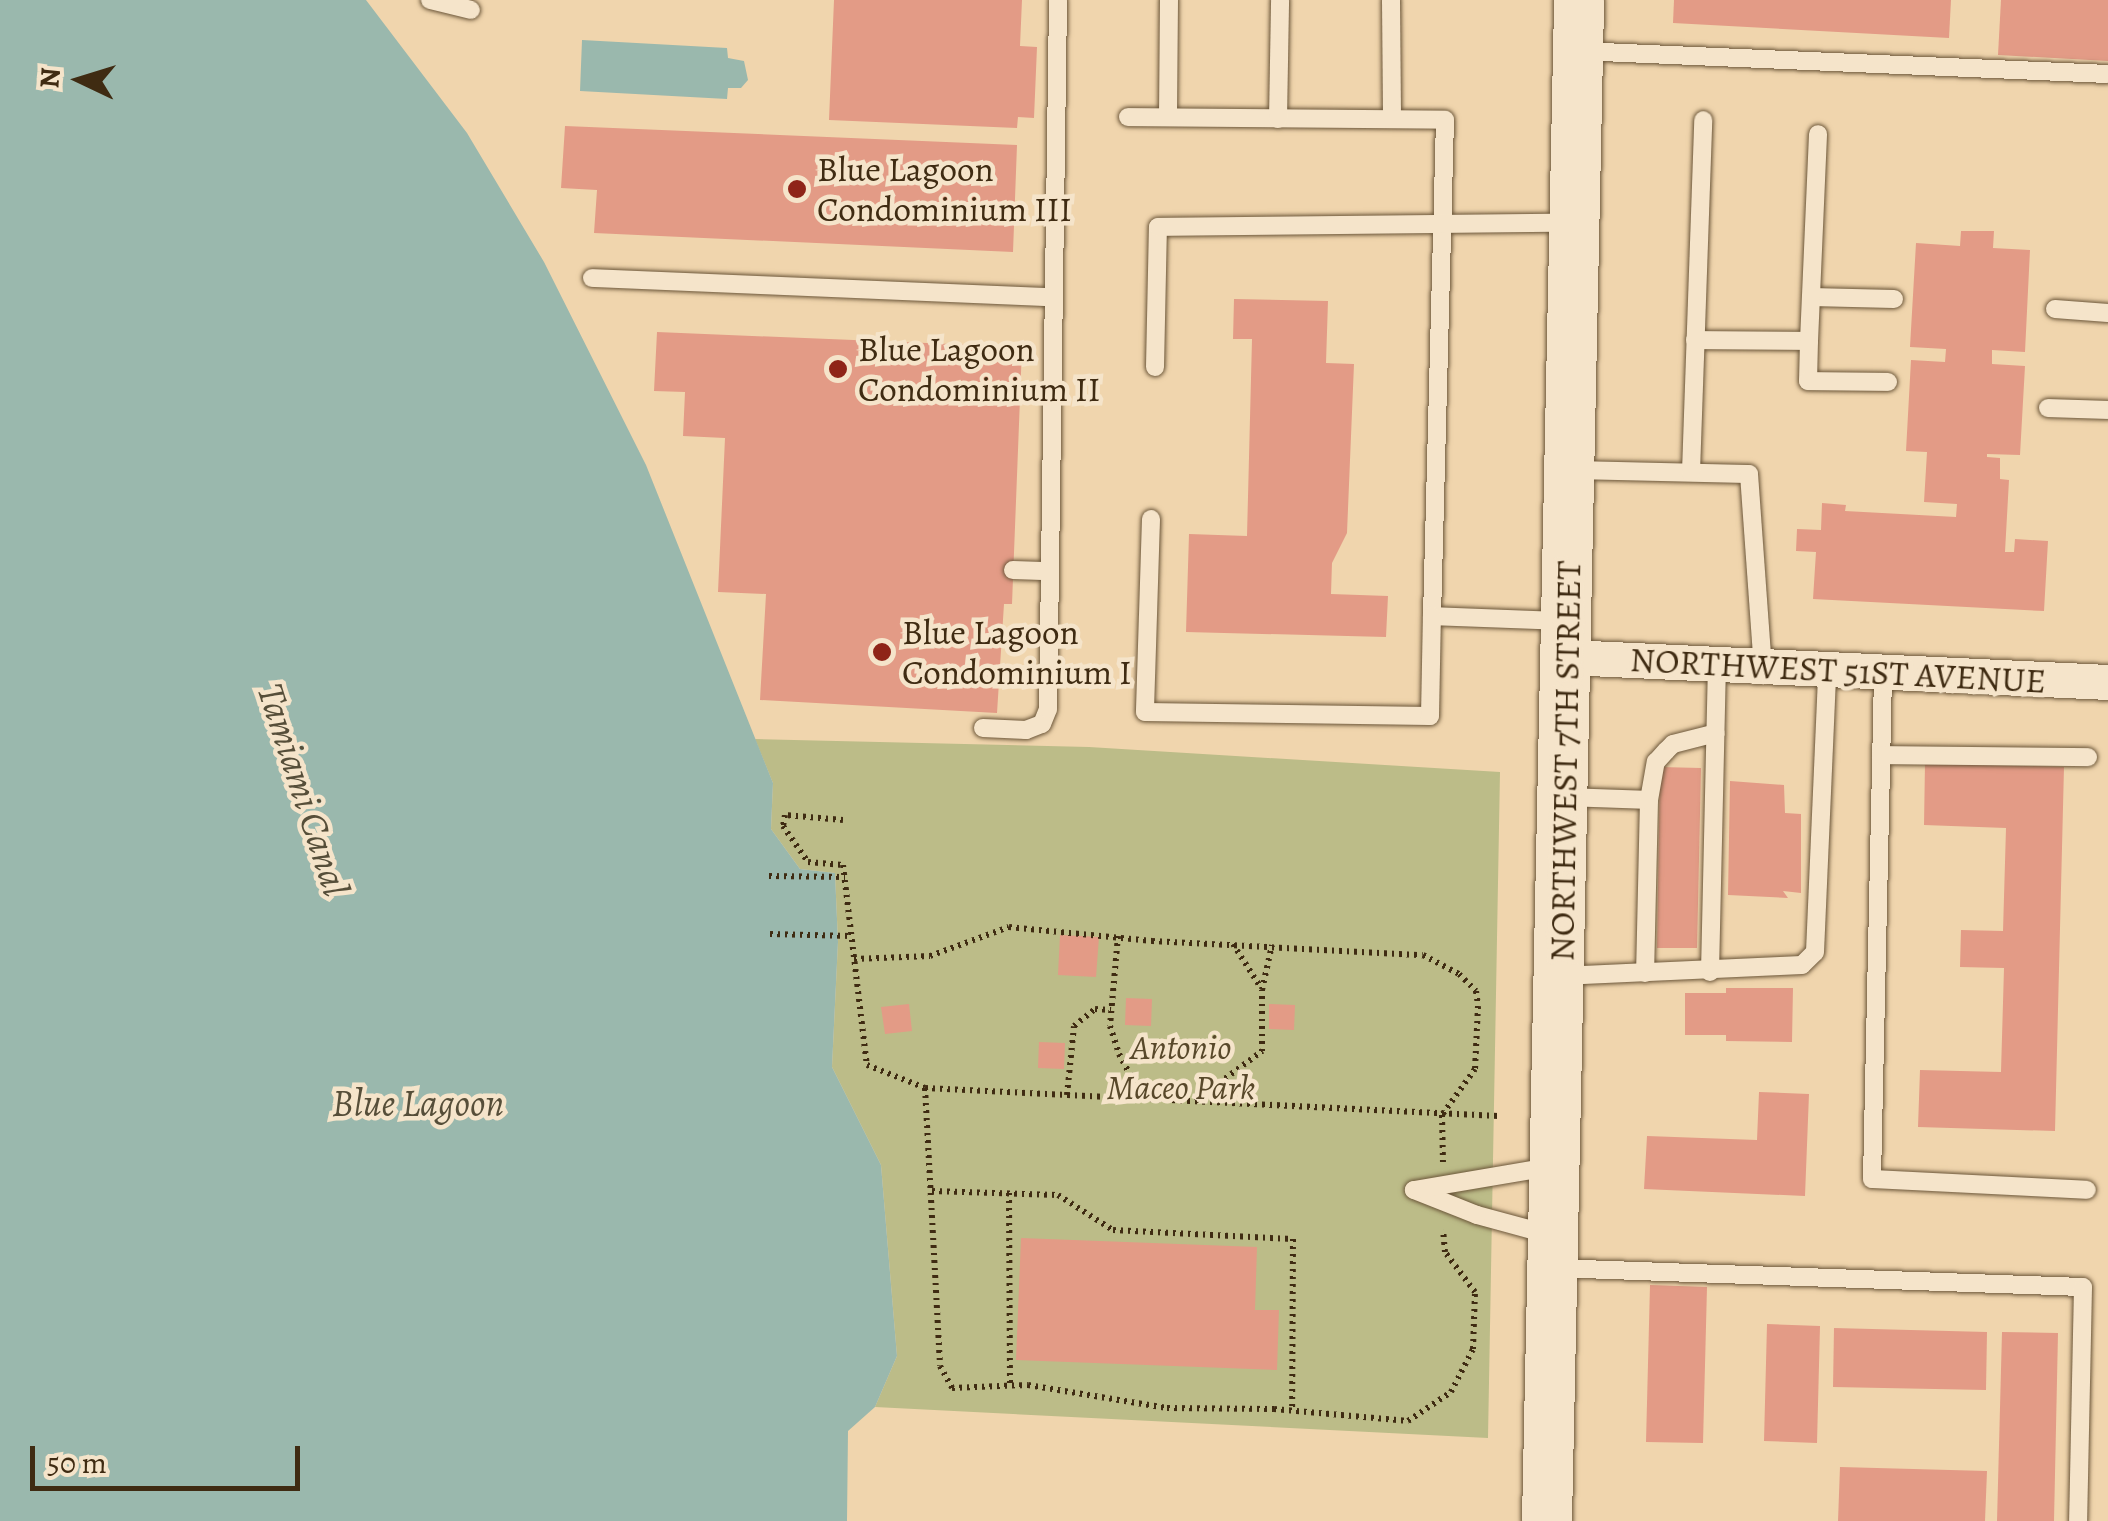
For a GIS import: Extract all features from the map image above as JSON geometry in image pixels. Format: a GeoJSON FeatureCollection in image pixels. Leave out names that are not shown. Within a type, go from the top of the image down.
{"type":"FeatureCollection","features":[{"type":"Feature","properties":{"kind":"main road","name":"NORTHWEST 7TH STREET"},"geometry":{"type":"LineString","coordinates":[[1547,1521],[1579,0]]}},
{"type":"Feature","properties":{"kind":"street","name":"NORTHWEST 51ST AVENUE"},"geometry":{"type":"LineString","coordinates":[[1568,639],[1717,664],[1883,675],[2108,682]]}},
{"type":"Feature","properties":{"kind":"lane"},"geometry":{"type":"LineString","coordinates":[[430,0],[472,10]]}},
{"type":"Feature","properties":{"kind":"lane"},"geometry":{"type":"LineString","coordinates":[[983,728],[1026,730],[1042,724],[1048,710],[1058,0]]}},
{"type":"Feature","properties":{"kind":"lane"},"geometry":{"type":"LineString","coordinates":[[1168,115],[1169,0]]}},
{"type":"Feature","properties":{"kind":"lane"},"geometry":{"type":"LineString","coordinates":[[1278,118],[1280,0]]}},
{"type":"Feature","properties":{"kind":"lane"},"geometry":{"type":"LineString","coordinates":[[1391,0],[1392,120]]}},
{"type":"Feature","properties":{"kind":"lane"},"geometry":{"type":"LineString","coordinates":[[1578,51],[2108,74]]}},
{"type":"Feature","properties":{"kind":"lane"},"geometry":{"type":"LineString","coordinates":[[1128,117],[1445,120],[1430,716],[1145,712],[1151,519]]}},
{"type":"Feature","properties":{"kind":"lane"},"geometry":{"type":"LineString","coordinates":[[1691,472],[1703,120]]}},
{"type":"Feature","properties":{"kind":"lane"},"geometry":{"type":"LineString","coordinates":[[1818,134],[1808,380],[1888,382]]}},
{"type":"Feature","properties":{"kind":"lane"},"geometry":{"type":"LineString","coordinates":[[1154,367],[1158,227],[1575,223]]}},
{"type":"Feature","properties":{"kind":"lane"},"geometry":{"type":"LineString","coordinates":[[592,278],[1054,298]]}},
{"type":"Feature","properties":{"kind":"lane"},"geometry":{"type":"LineString","coordinates":[[1811,297],[1894,299]]}},
{"type":"Feature","properties":{"kind":"lane"},"geometry":{"type":"LineString","coordinates":[[2055,310],[2108,312]]}},
{"type":"Feature","properties":{"kind":"lane"},"geometry":{"type":"LineString","coordinates":[[1695,340],[1809,341]]}},
{"type":"Feature","properties":{"kind":"lane"},"geometry":{"type":"LineString","coordinates":[[2048,408],[2108,410]]}},
{"type":"Feature","properties":{"kind":"lane"},"geometry":{"type":"LineString","coordinates":[[1571,470],[1748,474],[1762,667]]}},
{"type":"Feature","properties":{"kind":"lane"},"geometry":{"type":"LineString","coordinates":[[1014,570],[1050,571]]}},
{"type":"Feature","properties":{"kind":"lane"},"geometry":{"type":"LineString","coordinates":[[1432,616],[1568,639]]}},
{"type":"Feature","properties":{"kind":"lane"},"geometry":{"type":"LineString","coordinates":[[1710,972],[1717,664]]}},
{"type":"Feature","properties":{"kind":"lane"},"geometry":{"type":"LineString","coordinates":[[1561,976],[1802,965],[1815,952],[1827,672]]}},
{"type":"Feature","properties":{"kind":"lane"},"geometry":{"type":"LineString","coordinates":[[1883,675],[1872,1180],[2087,1190]]}},
{"type":"Feature","properties":{"kind":"lane"},"geometry":{"type":"LineString","coordinates":[[1646,973],[1648,800],[1656,762],[1673,744],[1716,733]]}},
{"type":"Feature","properties":{"kind":"lane"},"geometry":{"type":"LineString","coordinates":[[1881,755],[2088,757]]}},
{"type":"Feature","properties":{"kind":"lane"},"geometry":{"type":"LineString","coordinates":[[1564,797],[1648,800]]}},
{"type":"Feature","properties":{"kind":"lane"},"geometry":{"type":"LineString","coordinates":[[1444,1194],[1555,1166]]}},
{"type":"Feature","properties":{"kind":"lane"},"geometry":{"type":"LineString","coordinates":[[1444,1194],[1554,1252],[2082,1287],[2078,1521]]}},
{"type":"Feature","properties":{"kind":"path"},"geometry":{"type":"LineString","coordinates":[[843,820],[785,815],[783,826],[808,862],[843,865],[867,1065],[925,1088],[1498,1116]]}},
{"type":"Feature","properties":{"kind":"path"},"geometry":{"type":"LineString","coordinates":[[769,876],[845,877]]}},
{"type":"Feature","properties":{"kind":"path"},"geometry":{"type":"LineString","coordinates":[[854,959],[930,956],[1009,927],[1411,952],[1443,964],[1476,991],[1478,1006],[1475,1069],[1442,1115],[1442,1245],[1475,1292],[1473,1349],[1460,1380],[1408,1421],[1292,1410],[1167,1408],[1010,1385],[952,1388],[940,1366],[925,1088]]}},
{"type":"Feature","properties":{"kind":"path"},"geometry":{"type":"LineString","coordinates":[[770,934],[852,936]]}},
{"type":"Feature","properties":{"kind":"path"},"geometry":{"type":"LineString","coordinates":[[1118,936],[1110,1026],[1119,1054],[1144,1100]]}},
{"type":"Feature","properties":{"kind":"path"},"geometry":{"type":"LineString","coordinates":[[1232,943],[1262,990]]}},
{"type":"Feature","properties":{"kind":"path"},"geometry":{"type":"LineString","coordinates":[[1194,1102],[1262,1051],[1262,990],[1272,945]]}},
{"type":"Feature","properties":{"kind":"path"},"geometry":{"type":"LineString","coordinates":[[1066,1096],[1074,1026],[1095,1008],[1111,1010]]}},
{"type":"Feature","properties":{"kind":"path"},"geometry":{"type":"LineString","coordinates":[[932,1191],[1058,1194],[1113,1230],[1293,1238],[1292,1410]]}},
{"type":"Feature","properties":{"kind":"path"},"geometry":{"type":"LineString","coordinates":[[1010,1193],[1010,1385]]}},
{"type":"Feature","properties":{"kind":"green space","name":"Antonio Maceo Park"},"geometry":{"type":"Polygon","coordinates":[[[755,739],[1089,747],[1500,772],[1488,1438],[875,1407],[897,1356],[881,1165],[832,1067],[838,942],[835,873],[800,869],[771,829],[773,783],[755,739]]]}},
{"type":"Feature","properties":{"kind":"water","name":"Blue Lagoon"},"geometry":{"type":"Polygon","coordinates":[[[0,0],[366,0],[467,133],[544,262],[646,465],[773,783],[771,829],[800,869],[835,873],[838,942],[832,1067],[881,1165],[897,1356],[875,1407],[848,1431],[847,1521],[0,1521],[0,0]]]}},
{"type":"Feature","properties":{"kind":"water"},"geometry":{"type":"Polygon","coordinates":[[[582,40],[727,48],[728,58],[744,61],[748,80],[741,88],[728,88],[727,99],[580,91],[582,40]]]}},
{"type":"Feature","properties":{"kind":"building"},"geometry":{"type":"Polygon","coordinates":[[[834,0],[1022,0],[1020,46],[1037,47],[1034,118],[1018,117],[1017,128],[829,120],[834,0]]]}},
{"type":"Feature","properties":{"kind":"building"},"geometry":{"type":"Polygon","coordinates":[[[1674,0],[1951,0],[1949,38],[1673,23],[1674,0]]]}},
{"type":"Feature","properties":{"kind":"building"},"geometry":{"type":"Polygon","coordinates":[[[2001,0],[2108,0],[2108,61],[1998,55],[2001,0]]]}},
{"type":"Feature","properties":{"kind":"building","name":"Blue Lagoon Condominium III"},"geometry":{"type":"Polygon","coordinates":[[[565,126],[1017,145],[1013,252],[594,233],[597,190],[561,188],[565,126]]]}},
{"type":"Feature","properties":{"kind":"building"},"geometry":{"type":"Polygon","coordinates":[[[1961,231],[1994,231],[1993,248],[2030,250],[2025,352],[1992,350],[1992,364],[2025,366],[2020,455],[1987,457],[2000,458],[2000,479],[2009,480],[2005,552],[2014,552],[2015,539],[2048,541],[2044,611],[1813,599],[1816,552],[1796,551],[1797,529],[1821,530],[1822,503],[1846,505],[1845,511],[1956,517],[1957,504],[1924,502],[1927,452],[1906,451],[1911,360],[1945,362],[1946,349],[1910,347],[1916,243],[1960,246],[1961,231]]]}},
{"type":"Feature","properties":{"kind":"building"},"geometry":{"type":"Polygon","coordinates":[[[1234,299],[1328,301],[1326,363],[1354,364],[1347,533],[1332,563],[1331,594],[1388,596],[1386,637],[1186,632],[1189,534],[1247,536],[1252,339],[1233,339],[1234,299]]]}},
{"type":"Feature","properties":{"kind":"building"},"geometry":{"type":"Polygon","coordinates":[[[657,332],[1022,347],[1012,604],[1004,604],[997,713],[760,700],[766,594],[718,592],[725,438],[683,436],[685,392],[654,391],[657,332]]]}},
{"type":"Feature","properties":{"kind":"building"},"geometry":{"type":"Polygon","coordinates":[[[1925,763],[2064,767],[2055,1131],[1918,1127],[1920,1070],[2001,1072],[2004,968],[1960,967],[1961,930],[2003,931],[2006,828],[1924,825],[1925,763]]]}},
{"type":"Feature","properties":{"kind":"building"},"geometry":{"type":"Polygon","coordinates":[[[1660,767],[1701,768],[1697,948],[1657,948],[1660,767]]]}},
{"type":"Feature","properties":{"kind":"building"},"geometry":{"type":"Polygon","coordinates":[[[1730,781],[1784,785],[1785,813],[1801,814],[1801,893],[1783,891],[1788,898],[1728,895],[1730,781]]]}},
{"type":"Feature","properties":{"kind":"building"},"geometry":{"type":"Polygon","coordinates":[[[1060,935],[1099,937],[1096,977],[1058,975],[1060,935]]]}},
{"type":"Feature","properties":{"kind":"building"},"geometry":{"type":"Polygon","coordinates":[[[1726,988],[1793,988],[1792,1042],[1726,1041],[1726,1035],[1685,1035],[1685,993],[1726,993],[1726,988]]]}},
{"type":"Feature","properties":{"kind":"building"},"geometry":{"type":"Polygon","coordinates":[[[1126,998],[1152,999],[1151,1026],[1125,1025],[1126,998]]]}},
{"type":"Feature","properties":{"kind":"building"},"geometry":{"type":"Polygon","coordinates":[[[909,1004],[912,1031],[885,1034],[881,1007],[909,1004]]]}},
{"type":"Feature","properties":{"kind":"building"},"geometry":{"type":"Polygon","coordinates":[[[1269,1004],[1295,1005],[1294,1030],[1269,1029],[1269,1004]]]}},
{"type":"Feature","properties":{"kind":"building"},"geometry":{"type":"Polygon","coordinates":[[[1039,1042],[1065,1043],[1064,1069],[1038,1068],[1039,1042]]]}},
{"type":"Feature","properties":{"kind":"building"},"geometry":{"type":"Polygon","coordinates":[[[1759,1092],[1809,1094],[1805,1196],[1644,1189],[1647,1136],[1757,1140],[1759,1092]]]}},
{"type":"Feature","properties":{"kind":"building"},"geometry":{"type":"Polygon","coordinates":[[[1021,1238],[1257,1247],[1255,1310],[1279,1310],[1277,1370],[1016,1360],[1021,1238]]]}},
{"type":"Feature","properties":{"kind":"building"},"geometry":{"type":"Polygon","coordinates":[[[1650,1285],[1707,1287],[1703,1443],[1646,1442],[1650,1285]]]}},
{"type":"Feature","properties":{"kind":"building"},"geometry":{"type":"Polygon","coordinates":[[[1767,1324],[1820,1326],[1817,1443],[1764,1441],[1767,1324]]]}},
{"type":"Feature","properties":{"kind":"building"},"geometry":{"type":"Polygon","coordinates":[[[1834,1328],[1987,1332],[1986,1390],[1833,1387],[1834,1328]]]}},
{"type":"Feature","properties":{"kind":"building"},"geometry":{"type":"Polygon","coordinates":[[[2002,1332],[2058,1333],[2054,1521],[1997,1521],[2002,1332]]]}},
{"type":"Feature","properties":{"kind":"building"},"geometry":{"type":"Polygon","coordinates":[[[1840,1467],[1987,1471],[1985,1521],[1838,1521],[1840,1467]]]}},
{"type":"Feature","properties":{"kind":"place","name":"Blue Lagoon Condominium III"},"geometry":{"type":"Point","coordinates":[797,189]}},
{"type":"Feature","properties":{"kind":"place","name":"Blue Lagoon Condominium II"},"geometry":{"type":"Point","coordinates":[838,369]}},
{"type":"Feature","properties":{"kind":"place","name":"Blue Lagoon Condominium I"},"geometry":{"type":"Point","coordinates":[882,652]}},
{"type":"Feature","properties":{"kind":"water label","name":"Tamiami Canal"},"geometry":{"type":"Point","coordinates":[303,790]}}]}
